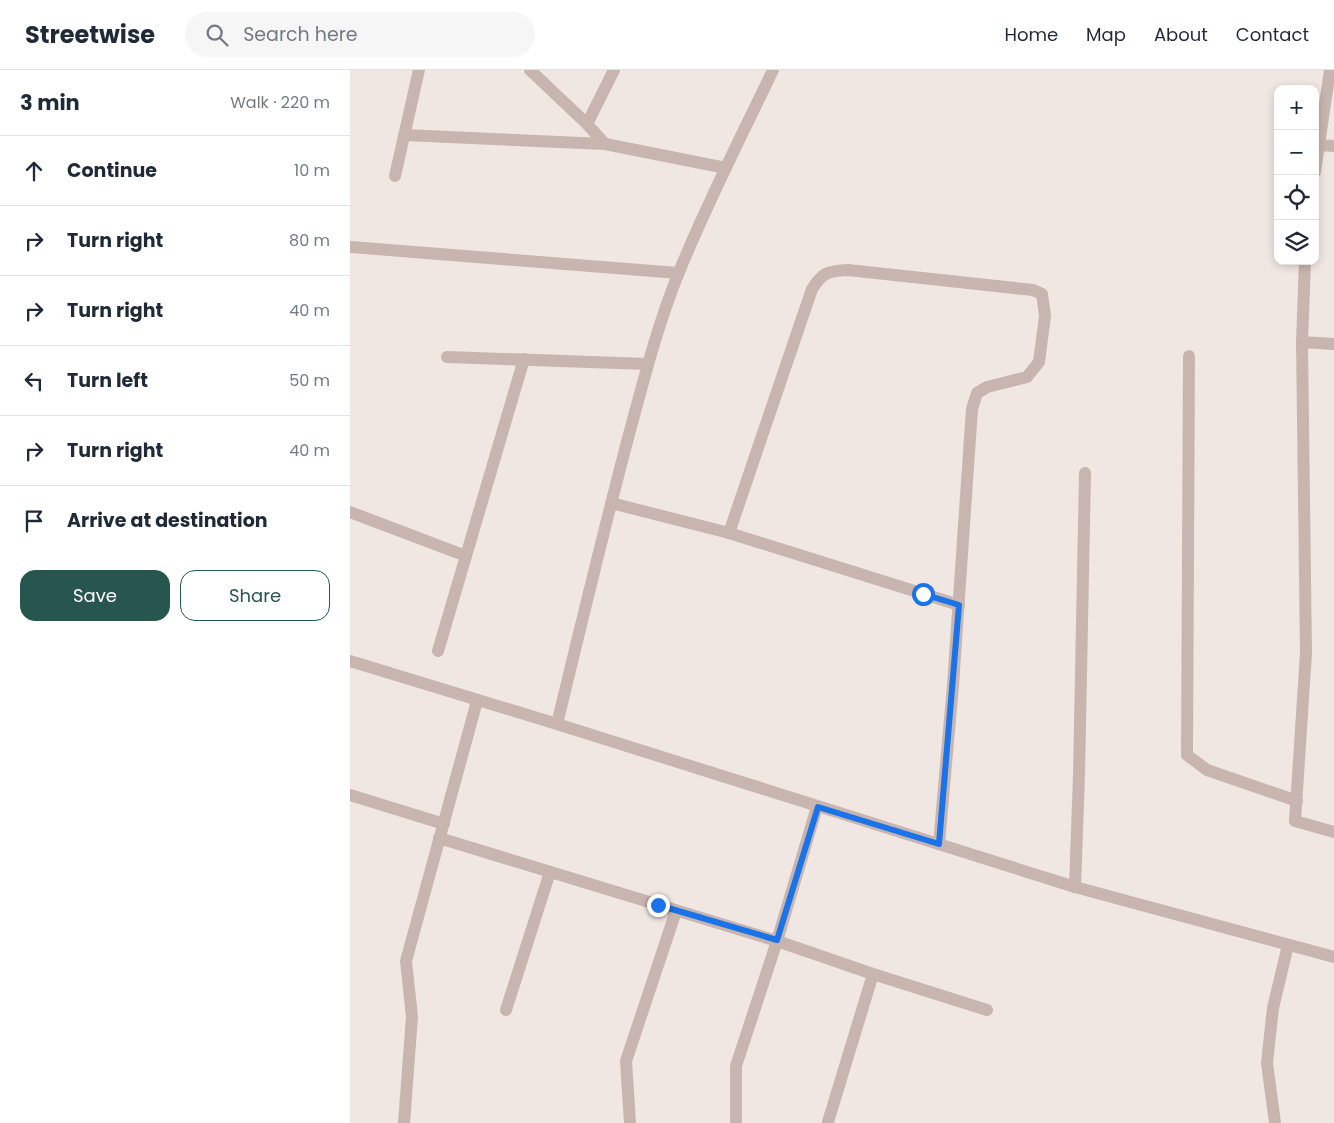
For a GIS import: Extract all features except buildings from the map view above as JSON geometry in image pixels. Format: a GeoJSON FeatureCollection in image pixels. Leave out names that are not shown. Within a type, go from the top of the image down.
{"type":"FeatureCollection","features":[{"type":"Feature","properties":{"kind":"street"},"geometry":{"type":"LineString","coordinates":[[394,176],[418,70]]}},
{"type":"Feature","properties":{"kind":"street"},"geometry":{"type":"LineString","coordinates":[[530,70],[587,124],[605,144]]}},
{"type":"Feature","properties":{"kind":"street"},"geometry":{"type":"LineString","coordinates":[[587,124],[614,70]]}},
{"type":"Feature","properties":{"kind":"street"},"geometry":{"type":"LineString","coordinates":[[557,724],[611,503],[648,364],[678,273],[773,70]]}},
{"type":"Feature","properties":{"kind":"street"},"geometry":{"type":"LineString","coordinates":[[1330,70],[1319,145],[1334,146]]}},
{"type":"Feature","properties":{"kind":"street"},"geometry":{"type":"LineString","coordinates":[[404,135],[605,144],[726,168]]}},
{"type":"Feature","properties":{"kind":"street"},"geometry":{"type":"LineString","coordinates":[[351,247],[678,273]]}},
{"type":"Feature","properties":{"kind":"street"},"geometry":{"type":"LineString","coordinates":[[1305,265],[1302,342],[1306,653],[1296,821],[1334,832]]}},
{"type":"Feature","properties":{"kind":"street"},"geometry":{"type":"LineString","coordinates":[[729,533],[812,289],[821,276],[832,271],[848,270],[1033,290],[1042,294],[1044,316],[1039,362],[1027,377],[987,386],[977,393],[972,409],[959,605],[939,844]]}},
{"type":"Feature","properties":{"kind":"street"},"geometry":{"type":"LineString","coordinates":[[1302,342],[1334,344]]}},
{"type":"Feature","properties":{"kind":"street"},"geometry":{"type":"LineString","coordinates":[[1189,356],[1187,755],[1208,770],[1297,800]]}},
{"type":"Feature","properties":{"kind":"street"},"geometry":{"type":"LineString","coordinates":[[447,357],[648,364]]}},
{"type":"Feature","properties":{"kind":"street"},"geometry":{"type":"LineString","coordinates":[[438,652],[524,359]]}},
{"type":"Feature","properties":{"kind":"street"},"geometry":{"type":"LineString","coordinates":[[1075,887],[1085,473]]}},
{"type":"Feature","properties":{"kind":"street"},"geometry":{"type":"LineString","coordinates":[[611,503],[729,533],[959,605]]}},
{"type":"Feature","properties":{"kind":"street"},"geometry":{"type":"LineString","coordinates":[[350,512],[466,556]]}},
{"type":"Feature","properties":{"kind":"street"},"geometry":{"type":"LineString","coordinates":[[350,661],[1075,887],[1334,957]]}},
{"type":"Feature","properties":{"kind":"street"},"geometry":{"type":"LineString","coordinates":[[404,1123],[412,1017],[406,961],[477,701]]}},
{"type":"Feature","properties":{"kind":"street"},"geometry":{"type":"LineString","coordinates":[[350,795],[444,824]]}},
{"type":"Feature","properties":{"kind":"street"},"geometry":{"type":"LineString","coordinates":[[736,1123],[736,1066],[818,807]]}},
{"type":"Feature","properties":{"kind":"street"},"geometry":{"type":"LineString","coordinates":[[439,838],[777,940],[873,974],[987,1010]]}},
{"type":"Feature","properties":{"kind":"street"},"geometry":{"type":"LineString","coordinates":[[506,1010],[550,872]]}},
{"type":"Feature","properties":{"kind":"street"},"geometry":{"type":"LineString","coordinates":[[630,1123],[626,1061],[676,911]]}},
{"type":"Feature","properties":{"kind":"street"},"geometry":{"type":"LineString","coordinates":[[1275,1123],[1267,1063],[1273,1008],[1288,945]]}},
{"type":"Feature","properties":{"kind":"street"},"geometry":{"type":"LineString","coordinates":[[828,1122],[873,974]]}},
{"type":"Feature","properties":{"kind":"route"},"geometry":{"type":"LineString","coordinates":[[658,905],[777,940],[818,807],[939,844],[959,605],[923,594]]}}]}
